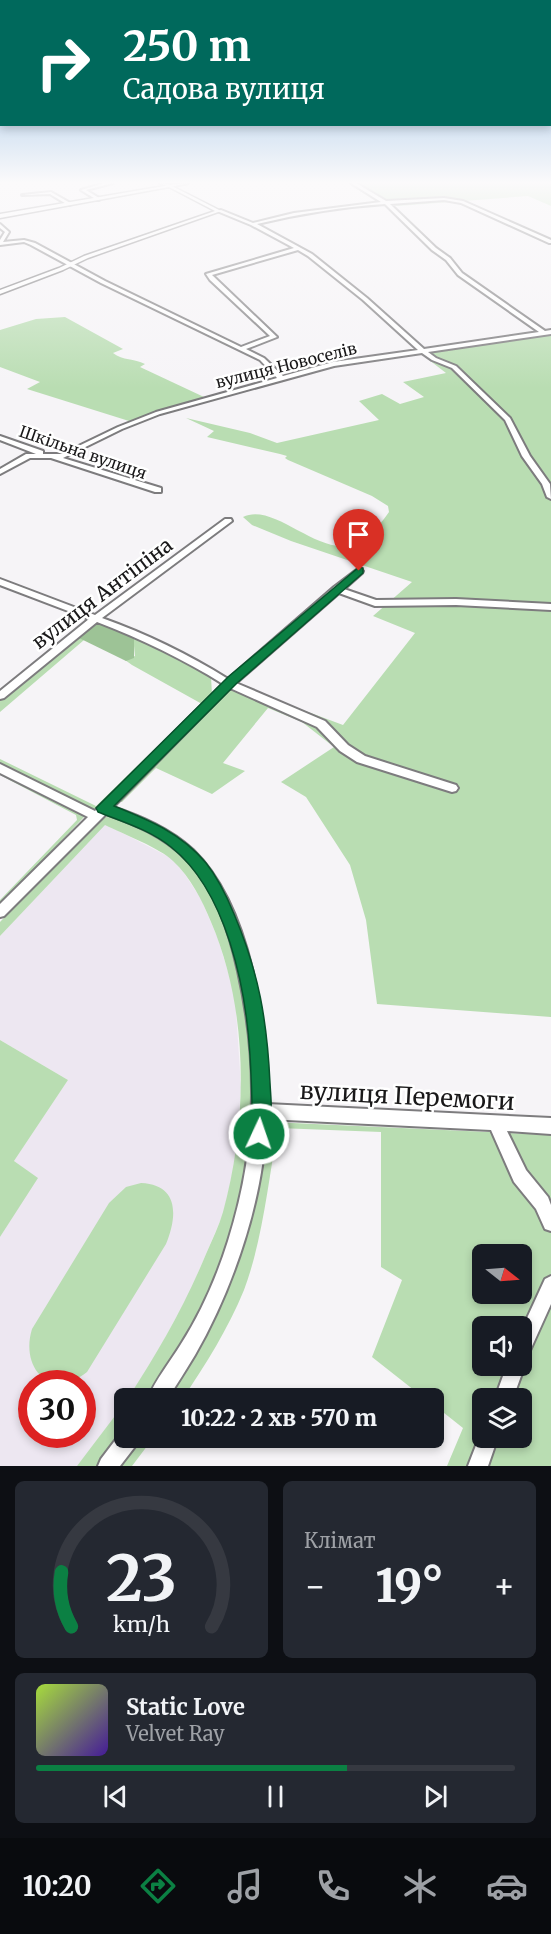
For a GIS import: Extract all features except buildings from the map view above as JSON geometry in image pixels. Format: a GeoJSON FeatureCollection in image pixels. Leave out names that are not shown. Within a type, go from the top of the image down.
{"type":"FeatureCollection","features":[{"type":"Feature","properties":{"kind":"street"},"geometry":{"type":"LineString","coordinates":[[46,251],[103,282],[262,359],[281,378]]}},
{"type":"Feature","properties":{"kind":"street"},"geometry":{"type":"LineString","coordinates":[[0,292],[108,251]]}},
{"type":"Feature","properties":{"kind":"street"},"geometry":{"type":"LineString","coordinates":[[240,349],[274,337],[212,279],[209,273],[289,251]]}},
{"type":"Feature","properties":{"kind":"street"},"geometry":{"type":"LineString","coordinates":[[303,251],[366,299],[422,350],[454,367],[508,419],[526,456],[546,484],[551,497]]}},
{"type":"Feature","properties":{"kind":"street"},"geometry":{"type":"LineString","coordinates":[[437,251],[448,259],[460,274],[547,333]]}},
{"type":"Feature","properties":{"kind":"street","name":"вулиця Новоселів"},"geometry":{"type":"LineString","coordinates":[[0,472],[29,456],[63,456],[120,428],[158,413],[333,364],[547,333]]}},
{"type":"Feature","properties":{"kind":"street"},"geometry":{"type":"LineString","coordinates":[[525,336],[551,341]]}},
{"type":"Feature","properties":{"kind":"street","name":"Шкільна вулиця"},"geometry":{"type":"LineString","coordinates":[[0,438],[158,490]]}},
{"type":"Feature","properties":{"kind":"street","name":"вулиця Антіпіна"},"geometry":{"type":"LineString","coordinates":[[0,696],[96,618],[228,521]]}},
{"type":"Feature","properties":{"kind":"street"},"geometry":{"type":"LineString","coordinates":[[0,912],[229,684],[359,571]]}},
{"type":"Feature","properties":{"kind":"street"},"geometry":{"type":"LineString","coordinates":[[0,582],[140,635],[193,661],[229,684],[321,724],[344,748],[361,759],[452,788]]}},
{"type":"Feature","properties":{"kind":"street"},"geometry":{"type":"LineString","coordinates":[[337,589],[375,603],[456,602],[551,607]]}},
{"type":"Feature","properties":{"kind":"street"},"geometry":{"type":"LineString","coordinates":[[0,768],[99,812],[151,827],[177,843],[201,868],[218,894],[237,941],[253,993],[261,1111],[257,1158],[249,1199],[230,1261],[202,1324],[163,1388]]}},
{"type":"Feature","properties":{"kind":"street","name":"вулиця Перемоги"},"geometry":{"type":"LineString","coordinates":[[261,1111],[551,1126]]}},
{"type":"Feature","properties":{"kind":"street"},"geometry":{"type":"LineString","coordinates":[[495,1122],[520,1176],[542,1203],[551,1223]]}},
{"type":"Feature","properties":{"kind":"street"},"geometry":{"type":"LineString","coordinates":[[532,1327],[551,1285]]}},
{"type":"Feature","properties":{"kind":"street"},"geometry":{"type":"LineString","coordinates":[[108,1466],[121,1448]]}},
{"type":"Feature","properties":{"kind":"street"},"geometry":{"type":"LineString","coordinates":[[478,1466],[485,1448]]}},
{"type":"Feature","properties":{"kind":"shaded area"},"geometry":{"type":"Polygon","coordinates":[[[105,824],[171,858],[201,899],[218,939],[235,995],[241,1087],[236,1158],[223,1214],[189,1294],[135,1388],[114,1388],[114,1420],[96,1443],[96,1370],[18,1370],[18,1448],[92,1448],[77,1466],[0,1466],[0,1237],[37,1178],[14,1161],[68,1080],[0,1040],[0,936],[105,824]]]}},
{"type":"Feature","properties":{"kind":"green space"},"geometry":{"type":"Polygon","coordinates":[[[65,317],[123,349],[113,353],[117,356],[145,364],[140,367],[204,397],[129,421],[27,389],[40,382],[0,367],[0,330],[36,319],[65,317]]]}},
{"type":"Feature","properties":{"kind":"green space"},"geometry":{"type":"Polygon","coordinates":[[[551,334],[551,1017],[377,1004],[366,920],[350,865],[306,797],[281,782],[334,747],[302,722],[268,708],[223,763],[245,771],[212,794],[156,768],[122,802],[118,802],[118,796],[222,693],[239,686],[343,725],[415,633],[373,616],[412,582],[291,541],[252,525],[243,517],[255,514],[268,516],[309,536],[337,546],[354,544],[373,531],[389,512],[388,506],[372,496],[288,460],[285,458],[287,456],[207,437],[214,431],[186,418],[250,433],[277,443],[379,420],[359,401],[382,394],[400,404],[424,397],[403,382],[446,373],[420,353],[551,334]]]}},
{"type":"Feature","properties":{"kind":"green space"},"geometry":{"type":"Polygon","coordinates":[[[99,623],[130,634],[134,638],[134,658],[126,661],[79,638],[99,623]]]}},
{"type":"Feature","properties":{"kind":"green space"},"geometry":{"type":"Polygon","coordinates":[[[79,636],[84,640],[0,712],[0,699],[79,636]]]}},
{"type":"Feature","properties":{"kind":"green space"},"geometry":{"type":"Polygon","coordinates":[[[133,636],[198,666],[211,677],[212,694],[202,704],[125,660],[135,656],[133,636]]]}},
{"type":"Feature","properties":{"kind":"green space"},"geometry":{"type":"Polygon","coordinates":[[[170,734],[100,807],[93,810],[0,764],[0,759],[96,806],[170,734]]]}},
{"type":"Feature","properties":{"kind":"green space"},"geometry":{"type":"Polygon","coordinates":[[[0,771],[79,811],[84,817],[0,905],[0,900],[77,820],[76,815],[0,775],[0,771]]]}},
{"type":"Feature","properties":{"kind":"green space"},"geometry":{"type":"Polygon","coordinates":[[[106,817],[120,818],[141,826],[183,853],[209,888],[217,905],[239,961],[249,1002],[255,1113],[249,1168],[235,1226],[204,1306],[157,1388],[134,1388],[180,1310],[198,1273],[223,1212],[231,1177],[240,1103],[241,1066],[238,1028],[223,956],[208,914],[191,882],[167,856],[105,825],[0,936],[0,922],[96,821],[106,817]]]}},
{"type":"Feature","properties":{"kind":"green space"},"geometry":{"type":"Polygon","coordinates":[[[0,1040],[68,1080],[14,1161],[38,1178],[0,1237],[0,1040]]]}},
{"type":"Feature","properties":{"kind":"green space"},"geometry":{"type":"Polygon","coordinates":[[[271,1122],[551,1135],[551,1466],[447,1466],[463,1428],[444,1413],[444,1388],[411,1388],[372,1357],[402,1280],[381,1267],[381,1132],[278,1128],[256,1251],[244,1290],[216,1346],[190,1388],[175,1388],[206,1333],[234,1270],[246,1237],[262,1167],[267,1129],[271,1122]]]}},
{"type":"Feature","properties":{"kind":"green space"},"geometry":{"type":"Polygon","coordinates":[[[141,1183],[154,1185],[169,1196],[173,1213],[166,1244],[88,1370],[36,1370],[30,1356],[29,1343],[32,1329],[109,1203],[126,1187],[141,1183]]]}},
{"type":"Feature","properties":{"kind":"green space"},"geometry":{"type":"Polygon","coordinates":[[[114,1417],[114,1447],[100,1466],[77,1466],[91,1448],[96,1448],[96,1441],[114,1417]]]}},
{"type":"Feature","properties":{"kind":"green space"},"geometry":{"type":"Polygon","coordinates":[[[132,1448],[146,1448],[132,1466],[118,1466],[132,1448]]]}},
{"type":"Feature","properties":{"kind":"route"},"geometry":{"type":"LineString","coordinates":[[259,1134],[261,1111],[259,1055],[253,993],[229,918],[218,894],[201,868],[177,843],[147,825],[103,808],[233,680],[359,571]]}}]}
